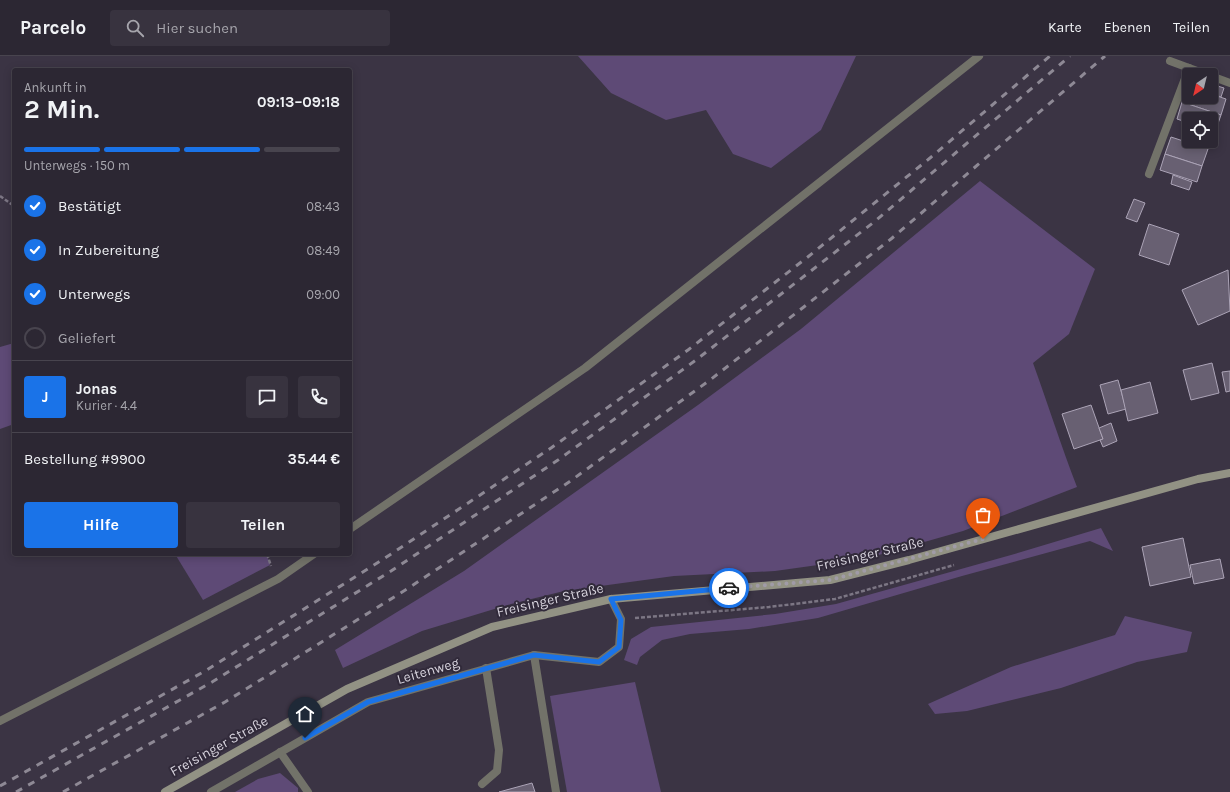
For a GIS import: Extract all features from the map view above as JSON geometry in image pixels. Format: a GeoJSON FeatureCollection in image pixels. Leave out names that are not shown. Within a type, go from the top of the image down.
{"type":"FeatureCollection","features":[{"type":"Feature","properties":{"kind":"main road","name":"Freisinger Straße"},"geometry":{"type":"LineString","coordinates":[[164,792],[346,689],[492,627],[611,599],[830,580],[909,560],[1198,479],[1230,473]]}},
{"type":"Feature","properties":{"kind":"street"},"geometry":{"type":"LineString","coordinates":[[352,528],[585,368],[979,56]]}},
{"type":"Feature","properties":{"kind":"street"},"geometry":{"type":"LineString","coordinates":[[1170,61],[1189,68]]}},
{"type":"Feature","properties":{"kind":"street"},"geometry":{"type":"LineString","coordinates":[[1218,79],[1230,83]]}},
{"type":"Feature","properties":{"kind":"street"},"geometry":{"type":"LineString","coordinates":[[1149,174],[1182,87]]}},
{"type":"Feature","properties":{"kind":"street"},"geometry":{"type":"LineString","coordinates":[[0,721],[278,579],[311,556]]}},
{"type":"Feature","properties":{"kind":"street","name":"Leitenweg"},"geometry":{"type":"LineString","coordinates":[[211,792],[368,702],[534,655],[599,662],[619,647],[621,620],[611,599]]}},
{"type":"Feature","properties":{"kind":"street"},"geometry":{"type":"LineString","coordinates":[[534,655],[556,792]]}},
{"type":"Feature","properties":{"kind":"street"},"geometry":{"type":"LineString","coordinates":[[482,784],[497,771],[499,750],[486,668]]}},
{"type":"Feature","properties":{"kind":"street"},"geometry":{"type":"LineString","coordinates":[[280,752],[308,792]]}},
{"type":"Feature","properties":{"kind":"path"},"geometry":{"type":"LineString","coordinates":[[0,196],[12,205]]}},
{"type":"Feature","properties":{"kind":"shaded area"},"geometry":{"type":"Polygon","coordinates":[[[578,56],[856,56],[821,130],[771,168],[733,154],[706,110],[666,120],[611,93],[578,56]]]}},
{"type":"Feature","properties":{"kind":"shaded area"},"geometry":{"type":"Polygon","coordinates":[[[980,181],[1095,269],[1069,334],[1033,363],[1077,487],[963,531],[868,558],[775,571],[674,576],[564,591],[511,604],[422,631],[343,668],[335,650],[464,571],[698,405],[801,329],[980,181]]]}},
{"type":"Feature","properties":{"kind":"shaded area"},"geometry":{"type":"Polygon","coordinates":[[[12,344],[12,425],[0,429],[0,347],[12,344]]]}},
{"type":"Feature","properties":{"kind":"shaded area"},"geometry":{"type":"Polygon","coordinates":[[[1101,528],[1113,551],[1090,541],[818,618],[749,629],[690,634],[662,640],[640,657],[637,665],[624,660],[631,639],[651,627],[775,614],[836,604],[1101,528]]]}},
{"type":"Feature","properties":{"kind":"shaded area"},"geometry":{"type":"Polygon","coordinates":[[[176,556],[268,556],[270,565],[203,600],[176,556]]]}},
{"type":"Feature","properties":{"kind":"shaded area"},"geometry":{"type":"Polygon","coordinates":[[[1125,616],[1192,632],[1187,652],[1137,662],[1061,688],[967,711],[935,714],[928,704],[1011,667],[1115,635],[1125,616]]]}},
{"type":"Feature","properties":{"kind":"shaded area"},"geometry":{"type":"Polygon","coordinates":[[[635,682],[661,792],[567,792],[550,696],[635,682]]]}},
{"type":"Feature","properties":{"kind":"shaded area"},"geometry":{"type":"Polygon","coordinates":[[[280,773],[298,788],[298,792],[235,792],[258,779],[280,773]]]}},
{"type":"Feature","properties":{"kind":"building"},"geometry":{"type":"Polygon","coordinates":[[[1218,86],[1224,88],[1221,97],[1218,96],[1218,86]]]}},
{"type":"Feature","properties":{"kind":"building"},"geometry":{"type":"Polygon","coordinates":[[[1218,96],[1226,99],[1221,115],[1218,114],[1218,112],[1212,112],[1188,104],[1218,104],[1218,96]]]}},
{"type":"Feature","properties":{"kind":"building"},"geometry":{"type":"Polygon","coordinates":[[[1182,102],[1182,104],[1188,104],[1212,112],[1182,112],[1182,121],[1177,119],[1182,102]]]}},
{"type":"Feature","properties":{"kind":"building"},"geometry":{"type":"Polygon","coordinates":[[[1218,114],[1221,115],[1218,124],[1218,114]]]}},
{"type":"Feature","properties":{"kind":"building"},"geometry":{"type":"Polygon","coordinates":[[[1171,137],[1182,141],[1182,148],[1208,149],[1202,166],[1165,154],[1171,137]]]}},
{"type":"Feature","properties":{"kind":"building"},"geometry":{"type":"Polygon","coordinates":[[[1165,154],[1202,166],[1197,182],[1160,170],[1165,154]]]}},
{"type":"Feature","properties":{"kind":"building"},"geometry":{"type":"Polygon","coordinates":[[[1173,175],[1192,182],[1189,190],[1171,184],[1173,175]]]}},
{"type":"Feature","properties":{"kind":"building"},"geometry":{"type":"Polygon","coordinates":[[[1134,199],[1145,203],[1137,222],[1126,218],[1134,199]]]}},
{"type":"Feature","properties":{"kind":"building"},"geometry":{"type":"Polygon","coordinates":[[[1149,224],[1179,234],[1169,265],[1139,255],[1149,224]]]}},
{"type":"Feature","properties":{"kind":"building"},"geometry":{"type":"Polygon","coordinates":[[[1228,270],[1230,311],[1198,325],[1182,290],[1228,270]]]}},
{"type":"Feature","properties":{"kind":"building"},"geometry":{"type":"Polygon","coordinates":[[[1212,363],[1219,393],[1191,400],[1183,370],[1212,363]]]}},
{"type":"Feature","properties":{"kind":"building"},"geometry":{"type":"Polygon","coordinates":[[[1230,371],[1230,391],[1226,392],[1222,372],[1230,371]]]}},
{"type":"Feature","properties":{"kind":"building"},"geometry":{"type":"Polygon","coordinates":[[[1118,380],[1126,409],[1108,414],[1100,385],[1118,380]]]}},
{"type":"Feature","properties":{"kind":"building"},"geometry":{"type":"Polygon","coordinates":[[[1150,382],[1158,413],[1128,421],[1121,390],[1150,382]]]}},
{"type":"Feature","properties":{"kind":"building"},"geometry":{"type":"Polygon","coordinates":[[[1091,405],[1103,439],[1074,449],[1062,414],[1091,405]]]}},
{"type":"Feature","properties":{"kind":"building"},"geometry":{"type":"Polygon","coordinates":[[[1111,423],[1117,441],[1103,447],[1100,440],[1103,439],[1099,428],[1111,423]]]}},
{"type":"Feature","properties":{"kind":"building"},"geometry":{"type":"Polygon","coordinates":[[[1183,538],[1191,577],[1150,586],[1142,547],[1183,538]]]}},
{"type":"Feature","properties":{"kind":"building"},"geometry":{"type":"Polygon","coordinates":[[[1220,559],[1224,578],[1194,584],[1190,565],[1220,559]]]}},
{"type":"Feature","properties":{"kind":"building"},"geometry":{"type":"Polygon","coordinates":[[[532,783],[535,792],[499,792],[532,783]]]}},
{"type":"Feature","properties":{"kind":"railway"},"geometry":{"type":"LineString","coordinates":[[0,786],[205,671],[382,560],[551,448],[688,350],[809,256],[930,158],[1050,56]]}},
{"type":"Feature","properties":{"kind":"railway"},"geometry":{"type":"LineString","coordinates":[[16,792],[212,682],[391,571],[558,460],[696,360],[874,222],[1070,56]]}},
{"type":"Feature","properties":{"kind":"railway"},"geometry":{"type":"LineString","coordinates":[[63,792],[225,702],[407,589],[569,482],[710,380],[891,239],[1105,56]]}},
{"type":"Feature","properties":{"kind":"way so far"},"geometry":{"type":"LineString","coordinates":[[729,588],[830,580],[983,539]]}},
{"type":"Feature","properties":{"kind":"route"},"geometry":{"type":"LineString","coordinates":[[305,738],[368,702],[534,655],[599,662],[619,647],[621,620],[611,599],[729,588]]}}]}
